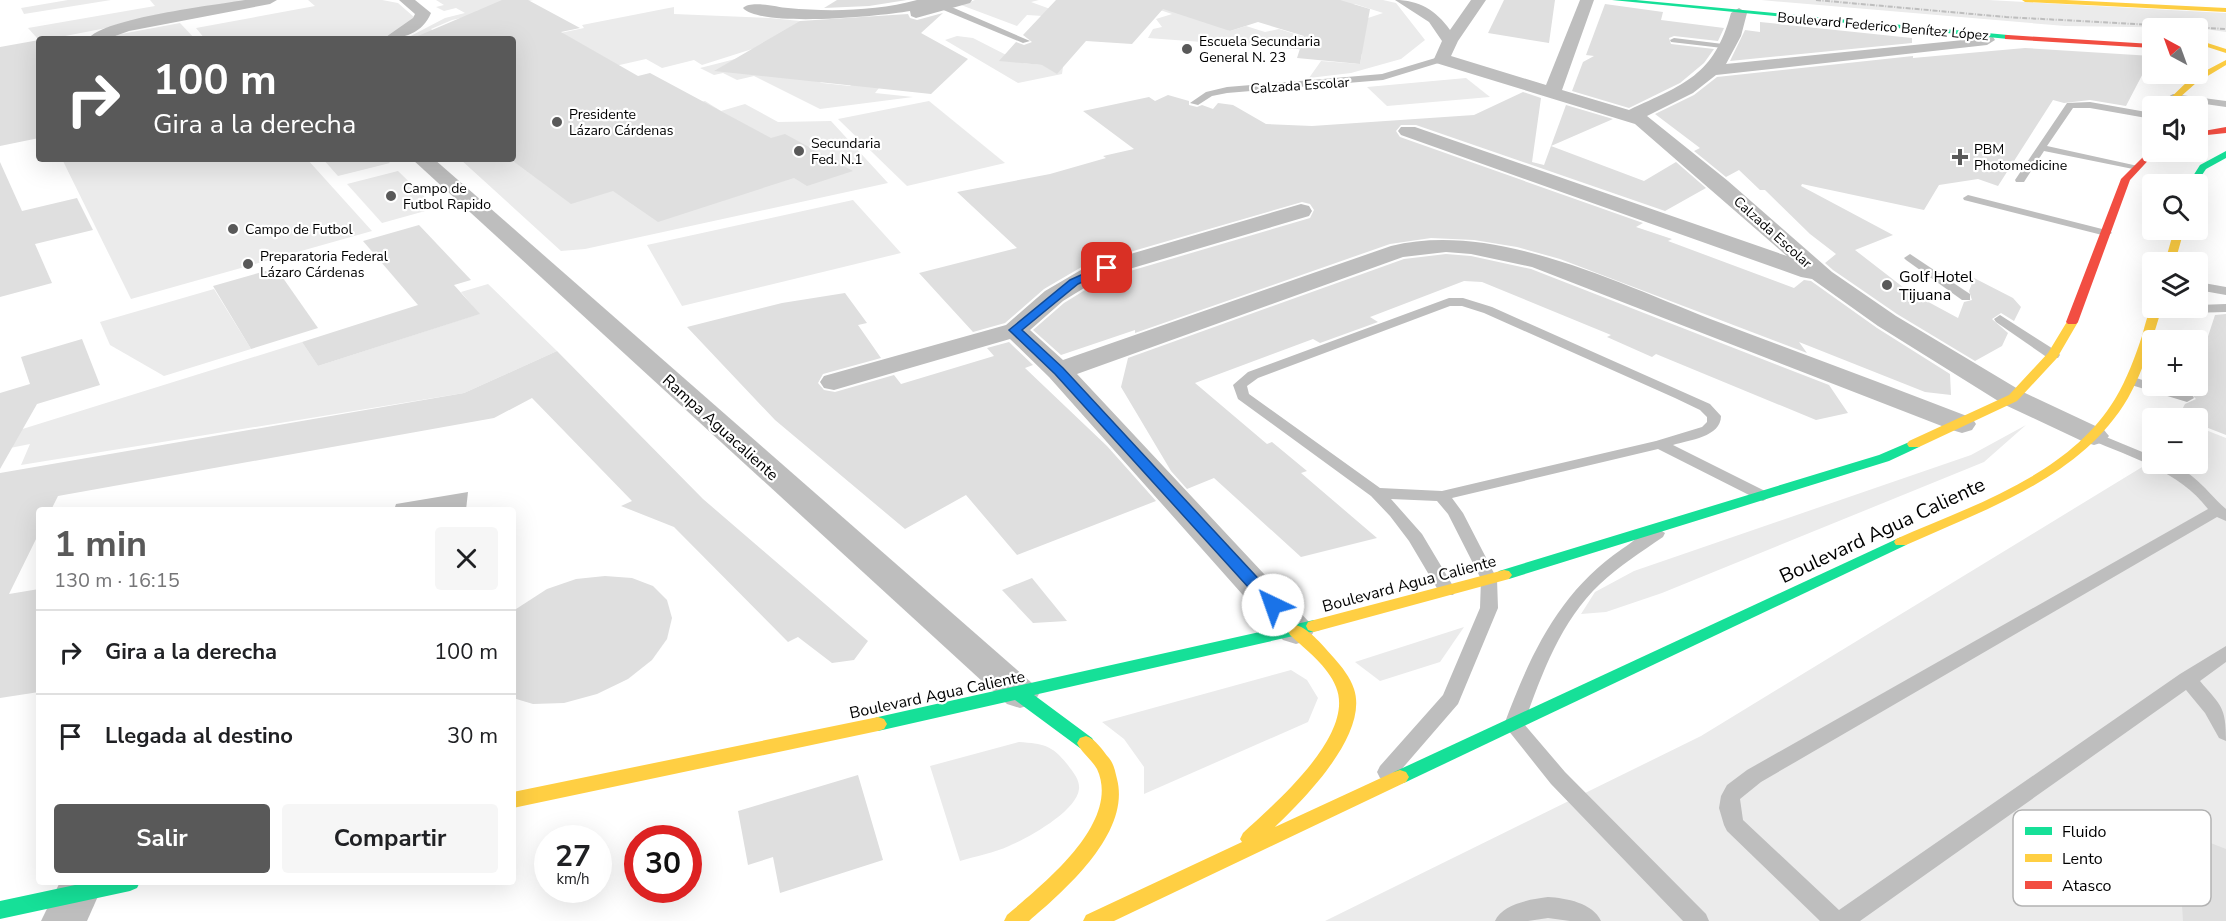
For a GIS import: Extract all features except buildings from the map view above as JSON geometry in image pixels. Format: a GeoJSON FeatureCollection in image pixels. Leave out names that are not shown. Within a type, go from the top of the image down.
{"type":"FeatureCollection","features":[{"type":"Feature","properties":{"kind":"main road","name":"Boulevard Federico Benítez López"},"geometry":{"type":"LineString","coordinates":[[1615,0],[1802,20],[2142,45]]}},
{"type":"Feature","properties":{"kind":"main road"},"geometry":{"type":"LineString","coordinates":[[1692,0],[1759,7],[2142,33]]}},
{"type":"Feature","properties":{"kind":"main road"},"geometry":{"type":"LineString","coordinates":[[2025,0],[2226,9]]}},
{"type":"Feature","properties":{"kind":"main road","name":"Boulevard Federico Benítez López"},"geometry":{"type":"LineString","coordinates":[[1759,7],[1994,30],[2142,39]]}},
{"type":"Feature","properties":{"kind":"main road"},"geometry":{"type":"LineString","coordinates":[[1802,20],[1987,40],[2142,51]]}},
{"type":"Feature","properties":{"kind":"main road"},"geometry":{"type":"LineString","coordinates":[[2208,37],[2226,38]]}},
{"type":"Feature","properties":{"kind":"main road"},"geometry":{"type":"LineString","coordinates":[[2208,45],[2226,51]]}},
{"type":"Feature","properties":{"kind":"main road"},"geometry":{"type":"LineString","coordinates":[[2208,59],[2224,65]]}},
{"type":"Feature","properties":{"kind":"main road"},"geometry":{"type":"LineString","coordinates":[[2176,96],[2197,76],[2224,65]]}},
{"type":"Feature","properties":{"kind":"main road"},"geometry":{"type":"LineString","coordinates":[[2208,133],[2226,130]]}},
{"type":"Feature","properties":{"kind":"main road"},"geometry":{"type":"LineString","coordinates":[[2208,152],[2223,155]]}},
{"type":"Feature","properties":{"kind":"main road"},"geometry":{"type":"LineString","coordinates":[[2198,174],[2203,167],[2223,155]]}},
{"type":"Feature","properties":{"kind":"main road","name":"Boulevard Agua Caliente"},"geometry":{"type":"LineString","coordinates":[[516,799],[1020,694],[1296,631],[1489,579],[1884,458],[1962,424],[2013,398],[2053,355],[2073,321],[2126,179],[2142,160]]}},
{"type":"Feature","properties":{"kind":"main road","name":"Boulevard Agua Caliente"},"geometry":{"type":"LineString","coordinates":[[1093,921],[2038,478],[2094,435],[2133,381],[2152,318]]}},
{"type":"Feature","properties":{"kind":"main road"},"geometry":{"type":"LineString","coordinates":[[1232,857],[1300,789],[1342,732],[1348,698],[1336,673],[1296,631]]}},
{"type":"Feature","properties":{"kind":"main road"},"geometry":{"type":"LineString","coordinates":[[1014,921],[1059,882],[1100,834],[1113,789],[1106,765],[1085,744],[1020,694]]}},
{"type":"Feature","properties":{"kind":"main road"},"geometry":{"type":"LineString","coordinates":[[0,910],[71,907],[123,885]]}},
{"type":"Feature","properties":{"kind":"street"},"geometry":{"type":"LineString","coordinates":[[101,36],[109,31],[128,26],[270,0]]}},
{"type":"Feature","properties":{"kind":"street"},"geometry":{"type":"LineString","coordinates":[[396,36],[420,21],[423,13],[406,0]]}},
{"type":"Feature","properties":{"kind":"street"},"geometry":{"type":"LineString","coordinates":[[751,8],[788,12],[852,13],[965,0]]}},
{"type":"Feature","properties":{"kind":"street"},"geometry":{"type":"LineString","coordinates":[[1402,0],[1434,19],[1446,50]]}},
{"type":"Feature","properties":{"kind":"street"},"geometry":{"type":"LineString","coordinates":[[1446,50],[1479,0]]}},
{"type":"Feature","properties":{"kind":"street"},"geometry":{"type":"LineString","coordinates":[[1552,92],[1587,0]]}},
{"type":"Feature","properties":{"kind":"street"},"geometry":{"type":"LineString","coordinates":[[844,20],[902,16],[939,3]]}},
{"type":"Feature","properties":{"kind":"street"},"geometry":{"type":"LineString","coordinates":[[1716,70],[1731,47],[1738,13]]}},
{"type":"Feature","properties":{"kind":"street"},"geometry":{"type":"LineString","coordinates":[[1632,116],[1716,70],[1987,40]]}},
{"type":"Feature","properties":{"kind":"street","name":"Calzada Escolar"},"geometry":{"type":"LineString","coordinates":[[1446,50],[1552,92],[1632,116],[1653,127],[1824,277],[1950,362],[2013,398],[2094,435]]}},
{"type":"Feature","properties":{"kind":"street"},"geometry":{"type":"LineString","coordinates":[[1408,131],[1824,277]]}},
{"type":"Feature","properties":{"kind":"street","name":"Rampa Aguacaliente"},"geometry":{"type":"LineString","coordinates":[[425,162],[1020,694]]}},
{"type":"Feature","properties":{"kind":"street"},"geometry":{"type":"LineString","coordinates":[[834,382],[1015,330],[1054,296],[1094,272],[1301,211]]}},
{"type":"Feature","properties":{"kind":"street"},"geometry":{"type":"LineString","coordinates":[[1059,371],[1379,256],[1425,246],[1454,246],[1488,249],[1539,262],[1962,424]]}},
{"type":"Feature","properties":{"kind":"street"},"geometry":{"type":"LineString","coordinates":[[1015,330],[1059,371],[1296,631]]}},
{"type":"Feature","properties":{"kind":"lane"},"geometry":{"type":"LineString","coordinates":[[939,3],[1026,41]]}},
{"type":"Feature","properties":{"kind":"lane"},"geometry":{"type":"LineString","coordinates":[[1674,40],[1731,47]]}},
{"type":"Feature","properties":{"kind":"lane","name":"Calzada Escolar"},"geometry":{"type":"LineString","coordinates":[[1195,103],[1209,94],[1227,90],[1383,77],[1446,50]]}},
{"type":"Feature","properties":{"kind":"lane"},"geometry":{"type":"LineString","coordinates":[[2208,103],[2226,104]]}},
{"type":"Feature","properties":{"kind":"lane"},"geometry":{"type":"LineString","coordinates":[[2020,180],[2070,105],[2090,105],[2142,114]]}},
{"type":"Feature","properties":{"kind":"lane"},"geometry":{"type":"LineString","coordinates":[[2042,147],[2134,168]]}},
{"type":"Feature","properties":{"kind":"lane"},"geometry":{"type":"LineString","coordinates":[[1968,198],[2106,233]]}},
{"type":"Feature","properties":{"kind":"lane"},"geometry":{"type":"LineString","coordinates":[[1910,258],[1966,297]]}},
{"type":"Feature","properties":{"kind":"lane"},"geometry":{"type":"LineString","coordinates":[[2208,288],[2226,291]]}},
{"type":"Feature","properties":{"kind":"lane"},"geometry":{"type":"LineString","coordinates":[[1376,493],[1442,496],[1660,444],[1707,430],[1714,423],[1714,416],[1705,407],[1476,305],[1449,302],[1253,375],[1240,385],[1243,396],[1376,493],[1396,512],[1416,538],[1447,591]]}},
{"type":"Feature","properties":{"kind":"lane"},"geometry":{"type":"LineString","coordinates":[[2208,308],[2226,308]]}},
{"type":"Feature","properties":{"kind":"lane"},"geometry":{"type":"LineString","coordinates":[[2001,319],[2053,355]]}},
{"type":"Feature","properties":{"kind":"lane"},"geometry":{"type":"LineString","coordinates":[[2133,381],[2187,398]]}},
{"type":"Feature","properties":{"kind":"lane"},"geometry":{"type":"LineString","coordinates":[[2094,435],[2142,457]]}},
{"type":"Feature","properties":{"kind":"lane"},"geometry":{"type":"LineString","coordinates":[[1660,444],[1763,496]]}},
{"type":"Feature","properties":{"kind":"lane"},"geometry":{"type":"LineString","coordinates":[[1835,921],[1734,825],[1727,807],[1731,793],[1764,771],[2221,513],[2201,490],[2178,474]]}},
{"type":"Feature","properties":{"kind":"lane"},"geometry":{"type":"LineString","coordinates":[[1370,792],[1450,699],[1489,608],[1489,579],[1455,513],[1442,496]]}},
{"type":"Feature","properties":{"kind":"lane"},"geometry":{"type":"LineString","coordinates":[[1668,525],[1614,564],[1584,590],[1554,631],[1535,666],[1514,725],[1558,778],[1698,921]]}},
{"type":"Feature","properties":{"kind":"lane"},"geometry":{"type":"LineString","coordinates":[[1842,921],[2226,653]]}},
{"type":"Feature","properties":{"kind":"lane"},"geometry":{"type":"LineString","coordinates":[[2187,679],[2212,708],[2226,733]]}},
{"type":"Feature","properties":{"kind":"lane"},"geometry":{"type":"LineString","coordinates":[[1506,921],[1521,912],[1550,905],[1590,921]]}},
{"type":"Feature","properties":{"kind":"shaded area"},"geometry":{"type":"Polygon","coordinates":[[[68,0],[111,0],[24,14],[21,8],[68,0]]]}},
{"type":"Feature","properties":{"kind":"shaded area"},"geometry":{"type":"Polygon","coordinates":[[[150,0],[251,0],[65,36],[36,37],[28,28],[155,6],[150,0]]]}},
{"type":"Feature","properties":{"kind":"shaded area"},"geometry":{"type":"Polygon","coordinates":[[[308,0],[382,0],[398,3],[414,17],[410,25],[387,36],[203,36],[196,28],[315,6],[308,0]]]}},
{"type":"Feature","properties":{"kind":"shaded area"},"geometry":{"type":"Polygon","coordinates":[[[436,0],[533,0],[476,11],[479,14],[452,20],[431,29],[439,36],[411,36],[445,18],[465,13],[456,8],[444,11],[436,7],[444,5],[436,0]]]}},
{"type":"Feature","properties":{"kind":"shaded area"},"geometry":{"type":"Polygon","coordinates":[[[975,0],[1039,0],[1031,2],[1075,18],[1027,15],[1017,26],[961,5],[975,0]]]}},
{"type":"Feature","properties":{"kind":"shaded area"},"geometry":{"type":"Polygon","coordinates":[[[1166,0],[1230,31],[1246,26],[1265,32],[1279,29],[1308,38],[1383,13],[1355,4],[1335,11],[1330,0],[1383,0],[1396,3],[1425,40],[1401,59],[1351,73],[1309,78],[1321,61],[1360,64],[1362,54],[1148,38],[1153,29],[1162,27],[1156,19],[1172,14],[1148,6],[1166,0]]]}},
{"type":"Feature","properties":{"kind":"shaded area"},"geometry":{"type":"Polygon","coordinates":[[[1761,0],[1988,0],[2226,13],[2226,32],[2208,29],[2208,18],[2142,18],[2142,27],[2065,26],[1761,0]]]}},
{"type":"Feature","properties":{"kind":"shaded area"},"geometry":{"type":"Polygon","coordinates":[[[674,7],[674,14],[770,18],[830,24],[702,65],[694,60],[662,68],[646,59],[602,69],[516,44],[584,28],[582,25],[674,7]]]}},
{"type":"Feature","properties":{"kind":"shaded area"},"geometry":{"type":"Polygon","coordinates":[[[180,23],[192,36],[117,36],[180,23]]]}},
{"type":"Feature","properties":{"kind":"shaded area"},"geometry":{"type":"Polygon","coordinates":[[[957,36],[973,38],[1022,63],[1063,67],[1062,74],[1018,83],[945,40],[957,36]]]}},
{"type":"Feature","properties":{"kind":"shaded area"},"geometry":{"type":"Polygon","coordinates":[[[747,56],[822,83],[850,86],[864,76],[886,79],[875,93],[913,97],[820,109],[754,76],[737,80],[723,73],[714,75],[700,68],[747,56]]]}},
{"type":"Feature","properties":{"kind":"shaded area"},"geometry":{"type":"Polygon","coordinates":[[[1466,78],[1490,97],[1387,106],[1367,87],[1466,78]]]}},
{"type":"Feature","properties":{"kind":"shaded area"},"geometry":{"type":"Polygon","coordinates":[[[705,101],[721,111],[745,104],[778,122],[831,121],[888,183],[585,249],[561,251],[463,162],[516,162],[516,158],[604,129],[705,101]]]}},
{"type":"Feature","properties":{"kind":"shaded area"},"geometry":{"type":"Polygon","coordinates":[[[929,101],[1005,163],[907,186],[838,119],[929,101]]]}},
{"type":"Feature","properties":{"kind":"shaded area","name":"Campo de Futbol"},"geometry":{"type":"Polygon","coordinates":[[[63,162],[310,162],[372,231],[131,299],[63,162]]]}},
{"type":"Feature","properties":{"kind":"shaded area","name":"Campo de Futbol Rapido"},"geometry":{"type":"Polygon","coordinates":[[[326,162],[390,163],[338,176],[326,162]]]}},
{"type":"Feature","properties":{"kind":"shaded area","name":"Campo de Futbol Rapido"},"geometry":{"type":"Polygon","coordinates":[[[398,171],[436,208],[382,223],[347,184],[398,171]]]}},
{"type":"Feature","properties":{"kind":"shaded area"},"geometry":{"type":"Polygon","coordinates":[[[853,200],[901,253],[682,306],[647,245],[853,200]]]}},
{"type":"Feature","properties":{"kind":"shaded area"},"geometry":{"type":"Polygon","coordinates":[[[488,284],[557,351],[464,393],[21,465],[30,444],[0,450],[0,436],[302,342],[318,366],[479,314],[461,292],[488,284]]]}},
{"type":"Feature","properties":{"kind":"shaded area"},"geometry":{"type":"Polygon","coordinates":[[[214,289],[251,349],[164,376],[110,345],[100,322],[214,289]]]}},
{"type":"Feature","properties":{"kind":"shaded area"},"geometry":{"type":"Polygon","coordinates":[[[2026,425],[1984,462],[1662,593],[1606,612],[1581,614],[1595,592],[1634,571],[1971,455],[2026,425]]]}},
{"type":"Feature","properties":{"kind":"shaded area"},"geometry":{"type":"Polygon","coordinates":[[[2208,431],[2226,438],[2226,921],[1325,921],[1701,736],[2142,467],[2142,474],[2208,474],[2208,431]]]}},
{"type":"Feature","properties":{"kind":"shaded area"},"geometry":{"type":"Polygon","coordinates":[[[468,492],[466,507],[395,507],[396,504],[468,492]]]}},
{"type":"Feature","properties":{"kind":"shaded area"},"geometry":{"type":"Polygon","coordinates":[[[1464,627],[1440,662],[1380,681],[1355,662],[1464,627]]]}},
{"type":"Feature","properties":{"kind":"shaded area"},"geometry":{"type":"Polygon","coordinates":[[[1291,670],[1307,680],[1318,698],[1308,722],[1144,794],[1144,767],[1124,739],[1102,722],[1291,670]]]}},
{"type":"Feature","properties":{"kind":"shaded area"},"geometry":{"type":"Polygon","coordinates":[[[1019,742],[1042,745],[1059,755],[1078,780],[1079,789],[1076,797],[1061,815],[1028,837],[997,851],[960,861],[930,766],[1019,742]]]}},
{"type":"Feature","properties":{"kind":"railway"},"geometry":{"type":"LineString","coordinates":[[1816,0],[2006,17],[2226,29]]}},
{"type":"Feature","properties":{"kind":"traffic: fast"},"geometry":{"type":"LineString","coordinates":[[1615,0],[2008,37]]}},
{"type":"Feature","properties":{"kind":"traffic: fast"},"geometry":{"type":"LineString","coordinates":[[2198,174],[2203,167],[2226,154]]}},
{"type":"Feature","properties":{"kind":"traffic: fast"},"geometry":{"type":"LineString","coordinates":[[1504,575],[1884,458],[1914,444]]}},
{"type":"Feature","properties":{"kind":"traffic: fast"},"geometry":{"type":"LineString","coordinates":[[1400,777],[1901,542]]}},
{"type":"Feature","properties":{"kind":"traffic: fast"},"geometry":{"type":"LineString","coordinates":[[878,724],[1314,626]]}},
{"type":"Feature","properties":{"kind":"traffic: fast"},"geometry":{"type":"LineString","coordinates":[[1020,694],[1086,743]]}},
{"type":"Feature","properties":{"kind":"traffic: fast"},"geometry":{"type":"LineString","coordinates":[[0,910],[116,885]]}},
{"type":"Feature","properties":{"kind":"traffic: slow"},"geometry":{"type":"LineString","coordinates":[[2025,0],[2226,10]]}},
{"type":"Feature","properties":{"kind":"traffic: slow"},"geometry":{"type":"LineString","coordinates":[[2208,45],[2226,51]]}},
{"type":"Feature","properties":{"kind":"traffic: slow"},"geometry":{"type":"LineString","coordinates":[[2177,96],[2193,81],[2226,62]]}},
{"type":"Feature","properties":{"kind":"traffic: slow"},"geometry":{"type":"LineString","coordinates":[[2173,252],[2176,240]]}},
{"type":"Feature","properties":{"kind":"traffic: slow"},"geometry":{"type":"LineString","coordinates":[[1901,542],[2018,489],[2073,454],[2096,433],[2115,409],[2129,385],[2153,318]]}},
{"type":"Feature","properties":{"kind":"traffic: slow"},"geometry":{"type":"LineString","coordinates":[[1914,444],[2013,398],[2053,355],[2072,322]]}},
{"type":"Feature","properties":{"kind":"traffic: slow"},"geometry":{"type":"LineString","coordinates":[[1314,626],[1504,575]]}},
{"type":"Feature","properties":{"kind":"traffic: slow"},"geometry":{"type":"LineString","coordinates":[[1250,839],[1298,792],[1331,750],[1342,729],[1348,709],[1346,690],[1337,673],[1296,631]]}},
{"type":"Feature","properties":{"kind":"traffic: slow"},"geometry":{"type":"LineString","coordinates":[[516,799],[878,724]]}},
{"type":"Feature","properties":{"kind":"traffic: slow"},"geometry":{"type":"LineString","coordinates":[[1014,921],[1076,863],[1094,840],[1106,816],[1111,791],[1105,767],[1086,743]]}},
{"type":"Feature","properties":{"kind":"traffic: slow"},"geometry":{"type":"LineString","coordinates":[[1093,921],[1400,777]]}},
{"type":"Feature","properties":{"kind":"traffic: jam"},"geometry":{"type":"LineString","coordinates":[[2008,37],[2142,45]]}},
{"type":"Feature","properties":{"kind":"traffic: jam"},"geometry":{"type":"LineString","coordinates":[[2208,133],[2226,130]]}},
{"type":"Feature","properties":{"kind":"traffic: jam"},"geometry":{"type":"LineString","coordinates":[[2072,322],[2126,179],[2142,162]]}},
{"type":"Feature","properties":{"kind":"place","name":"Escuela Secundaria General N. 23"},"geometry":{"type":"Point","coordinates":[1187,49]}},
{"type":"Feature","properties":{"kind":"place","name":"Presidente Lázaro Cárdenas"},"geometry":{"type":"Point","coordinates":[557,122]}},
{"type":"Feature","properties":{"kind":"place","name":"Secundaria Fed. N.1"},"geometry":{"type":"Point","coordinates":[799,151]}},
{"type":"Feature","properties":{"kind":"place","name":"PBM Photomedicine"},"geometry":{"type":"Point","coordinates":[1960,157]}},
{"type":"Feature","properties":{"kind":"place","name":"Campo de Futbol Rapido"},"geometry":{"type":"Point","coordinates":[391,196]}},
{"type":"Feature","properties":{"kind":"place","name":"Campo de Futbol"},"geometry":{"type":"Point","coordinates":[233,229]}},
{"type":"Feature","properties":{"kind":"place","name":"Preparatoria Federal Lázaro Cárdenas"},"geometry":{"type":"Point","coordinates":[248,264]}},
{"type":"Feature","properties":{"kind":"place","name":"Golf Hotel Tijuana"},"geometry":{"type":"Point","coordinates":[1887,285]}},
{"type":"Feature","properties":{"kind":"route"},"geometry":{"type":"LineString","coordinates":[[1107,268],[1074,282],[1015,330],[1059,371],[1273,605]]}}]}
